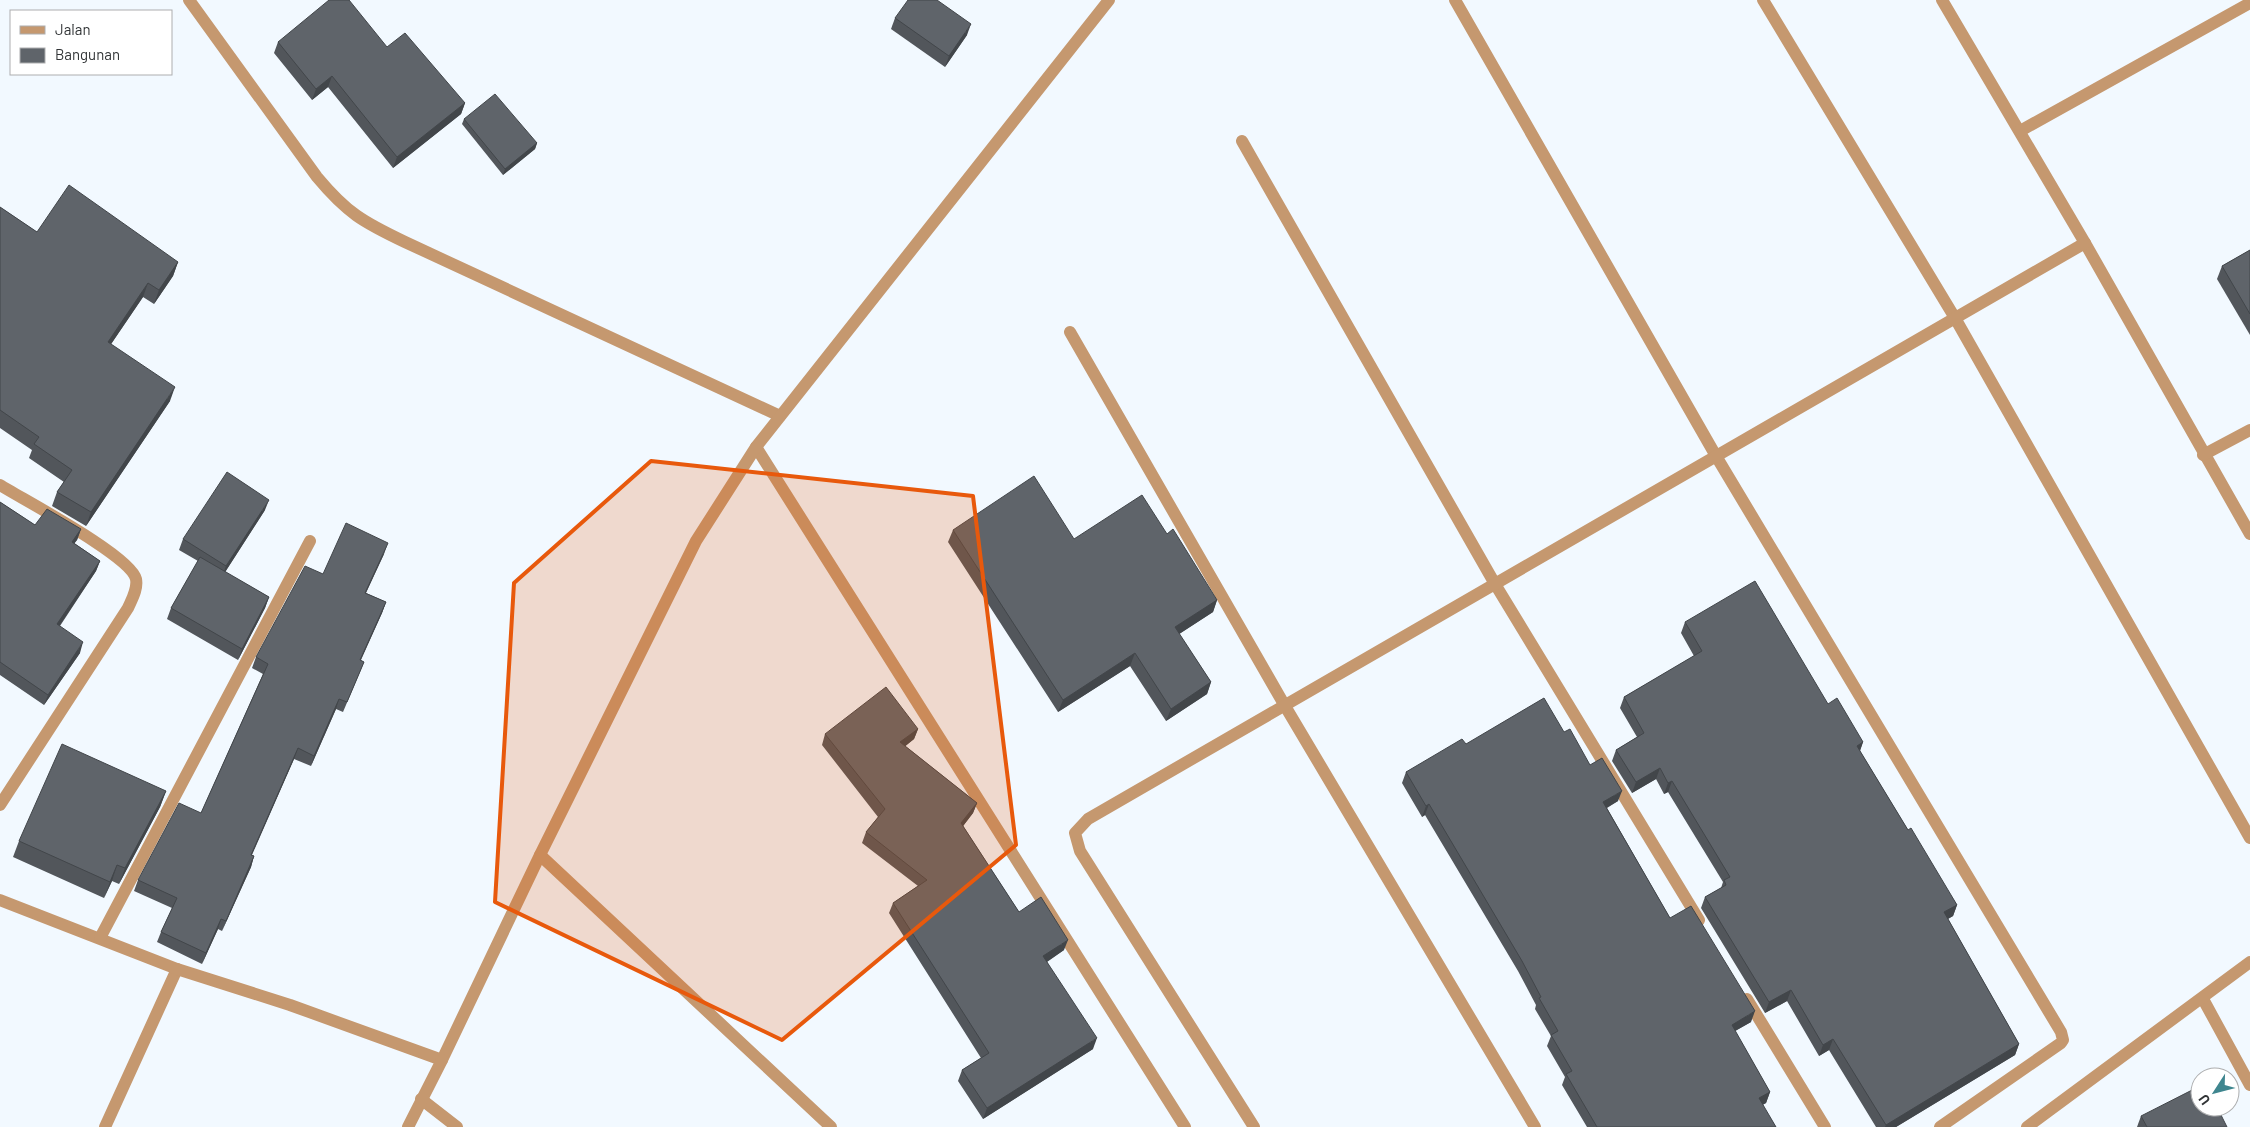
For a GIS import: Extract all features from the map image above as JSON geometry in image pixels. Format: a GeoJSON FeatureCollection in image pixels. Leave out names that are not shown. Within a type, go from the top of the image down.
{"type":"FeatureCollection","features":[{"type":"Feature","properties":{"kind":"street"},"geometry":{"type":"LineString","coordinates":[[189,0],[317,177],[339,204],[356,217],[405,242],[780,416]]}},
{"type":"Feature","properties":{"kind":"street"},"geometry":{"type":"LineString","coordinates":[[408,1127],[540,855],[696,541],[756,447],[1109,0]]}},
{"type":"Feature","properties":{"kind":"street"},"geometry":{"type":"LineString","coordinates":[[1454,0],[1716,456],[2061,1032],[2063,1040],[2061,1042],[1940,1127]]}},
{"type":"Feature","properties":{"kind":"street"},"geometry":{"type":"LineString","coordinates":[[1763,0],[1955,318],[2250,838]]}},
{"type":"Feature","properties":{"kind":"street"},"geometry":{"type":"LineString","coordinates":[[1942,0],[2086,243],[2203,455],[2250,534]]}},
{"type":"Feature","properties":{"kind":"street"},"geometry":{"type":"LineString","coordinates":[[2020,131],[2250,3]]}},
{"type":"Feature","properties":{"kind":"street"},"geometry":{"type":"LineString","coordinates":[[1242,141],[1495,584],[1703,928]]}},
{"type":"Feature","properties":{"kind":"street"},"geometry":{"type":"LineString","coordinates":[[1254,1127],[1080,850],[1075,833],[1088,819],[2086,243]]}},
{"type":"Feature","properties":{"kind":"street"},"geometry":{"type":"LineString","coordinates":[[1070,332],[1285,706],[1535,1127]]}},
{"type":"Feature","properties":{"kind":"street"},"geometry":{"type":"LineString","coordinates":[[2203,455],[2250,430]]}},
{"type":"Feature","properties":{"kind":"street"},"geometry":{"type":"LineString","coordinates":[[756,447],[1185,1127]]}},
{"type":"Feature","properties":{"kind":"street"},"geometry":{"type":"LineString","coordinates":[[0,486],[110,551],[129,567],[136,578],[136,589],[128,608],[0,805]]}},
{"type":"Feature","properties":{"kind":"street"},"geometry":{"type":"LineString","coordinates":[[100,938],[310,541]]}},
{"type":"Feature","properties":{"kind":"street"},"geometry":{"type":"LineString","coordinates":[[540,855],[831,1127]]}},
{"type":"Feature","properties":{"kind":"street"},"geometry":{"type":"LineString","coordinates":[[0,900],[177,969],[290,1005],[442,1060]]}},
{"type":"Feature","properties":{"kind":"street"},"geometry":{"type":"LineString","coordinates":[[2028,1127],[2203,999],[2250,962]]}},
{"type":"Feature","properties":{"kind":"street"},"geometry":{"type":"LineString","coordinates":[[105,1127],[177,969]]}},
{"type":"Feature","properties":{"kind":"street"},"geometry":{"type":"LineString","coordinates":[[1739,986],[1825,1127]]}},
{"type":"Feature","properties":{"kind":"street"},"geometry":{"type":"LineString","coordinates":[[2203,999],[2250,1085]]}},
{"type":"Feature","properties":{"kind":"street"},"geometry":{"type":"LineString","coordinates":[[421,1099],[457,1127]]}},
{"type":"Feature","properties":{"kind":"highlighted area"},"geometry":{"type":"Polygon","coordinates":[[[651,461],[973,496],[1016,845],[782,1040],[495,902],[514,583],[651,461]]]}},
{"type":"Feature","properties":{"kind":"building"},"geometry":{"type":"Polygon","coordinates":[[[329,0],[349,0],[387,47],[405,33],[465,103],[397,157],[332,76],[316,89],[278,42],[329,0]]]}},
{"type":"Feature","properties":{"kind":"building"},"geometry":{"type":"Polygon","coordinates":[[[908,0],[937,0],[971,24],[949,56],[895,18],[908,0]]]}},
{"type":"Feature","properties":{"kind":"building"},"geometry":{"type":"Polygon","coordinates":[[[495,94],[537,143],[505,169],[464,119],[495,94]]]}},
{"type":"Feature","properties":{"kind":"building"},"geometry":{"type":"Polygon","coordinates":[[[69,185],[178,262],[159,290],[148,283],[108,342],[175,387],[91,512],[57,492],[72,470],[34,444],[39,437],[0,410],[0,207],[37,232],[69,185]]]}},
{"type":"Feature","properties":{"kind":"building"},"geometry":{"type":"Polygon","coordinates":[[[2250,250],[2250,314],[2222,266],[2250,250]]]}},
{"type":"Feature","properties":{"kind":"building"},"geometry":{"type":"Polygon","coordinates":[[[227,472],[269,500],[226,566],[183,539],[227,472]]]}},
{"type":"Feature","properties":{"kind":"building"},"geometry":{"type":"Polygon","coordinates":[[[1034,476],[1074,539],[1142,495],[1167,534],[1173,529],[1217,600],[1175,627],[1211,682],[1171,709],[1135,653],[1063,700],[953,530],[1034,476]]]}},
{"type":"Feature","properties":{"kind":"building"},"geometry":{"type":"Polygon","coordinates":[[[0,502],[35,525],[47,509],[81,529],[72,542],[100,561],[57,624],[83,642],[48,695],[0,662],[0,502]]]}},
{"type":"Feature","properties":{"kind":"building"},"geometry":{"type":"Polygon","coordinates":[[[346,523],[388,543],[365,593],[386,602],[360,660],[364,662],[347,702],[339,699],[314,756],[298,748],[251,855],[254,856],[226,921],[221,919],[206,953],[161,932],[177,898],[138,880],[179,803],[201,813],[268,664],[256,657],[305,566],[323,574],[346,523]]]}},
{"type":"Feature","properties":{"kind":"building"},"geometry":{"type":"Polygon","coordinates":[[[200,557],[269,597],[242,649],[171,608],[200,557]]]}},
{"type":"Feature","properties":{"kind":"building"},"geometry":{"type":"Polygon","coordinates":[[[1755,581],[1828,704],[1837,698],[1863,742],[1857,746],[1908,830],[1911,828],[1957,905],[1944,912],[2019,1044],[1886,1125],[1833,1039],[1823,1045],[1791,990],[1769,1002],[1705,897],[1726,885],[1724,880],[1730,877],[1672,781],[1668,783],[1660,768],[1636,782],[1616,750],[1644,733],[1624,697],[1702,651],[1685,622],[1755,581]]]}},
{"type":"Feature","properties":{"kind":"building"},"geometry":{"type":"Polygon","coordinates":[[[886,687],[918,729],[900,742],[977,803],[961,823],[1019,912],[1041,897],[1068,940],[1043,956],[1097,1038],[987,1108],[962,1070],[989,1053],[893,903],[927,880],[866,832],[885,809],[825,734],[886,687]]]}},
{"type":"Feature","properties":{"kind":"building"},"geometry":{"type":"Polygon","coordinates":[[[1544,698],[1564,732],[1570,729],[1590,765],[1602,758],[1622,791],[1603,802],[1670,918],[1691,906],[1755,1011],[1732,1025],[1770,1092],[1759,1098],[1776,1127],[1597,1127],[1566,1074],[1572,1071],[1551,1035],[1558,1031],[1539,998],[1541,997],[1522,961],[1429,804],[1426,806],[1406,772],[1462,739],[1466,744],[1544,698]]]}},
{"type":"Feature","properties":{"kind":"building"},"geometry":{"type":"Polygon","coordinates":[[[62,744],[166,791],[125,868],[117,865],[110,882],[19,841],[62,744]]]}},
{"type":"Feature","properties":{"kind":"building"},"geometry":{"type":"Polygon","coordinates":[[[2190,1091],[2190,1117],[2222,1117],[2227,1127],[2147,1127],[2141,1116],[2190,1091]]]}}]}
